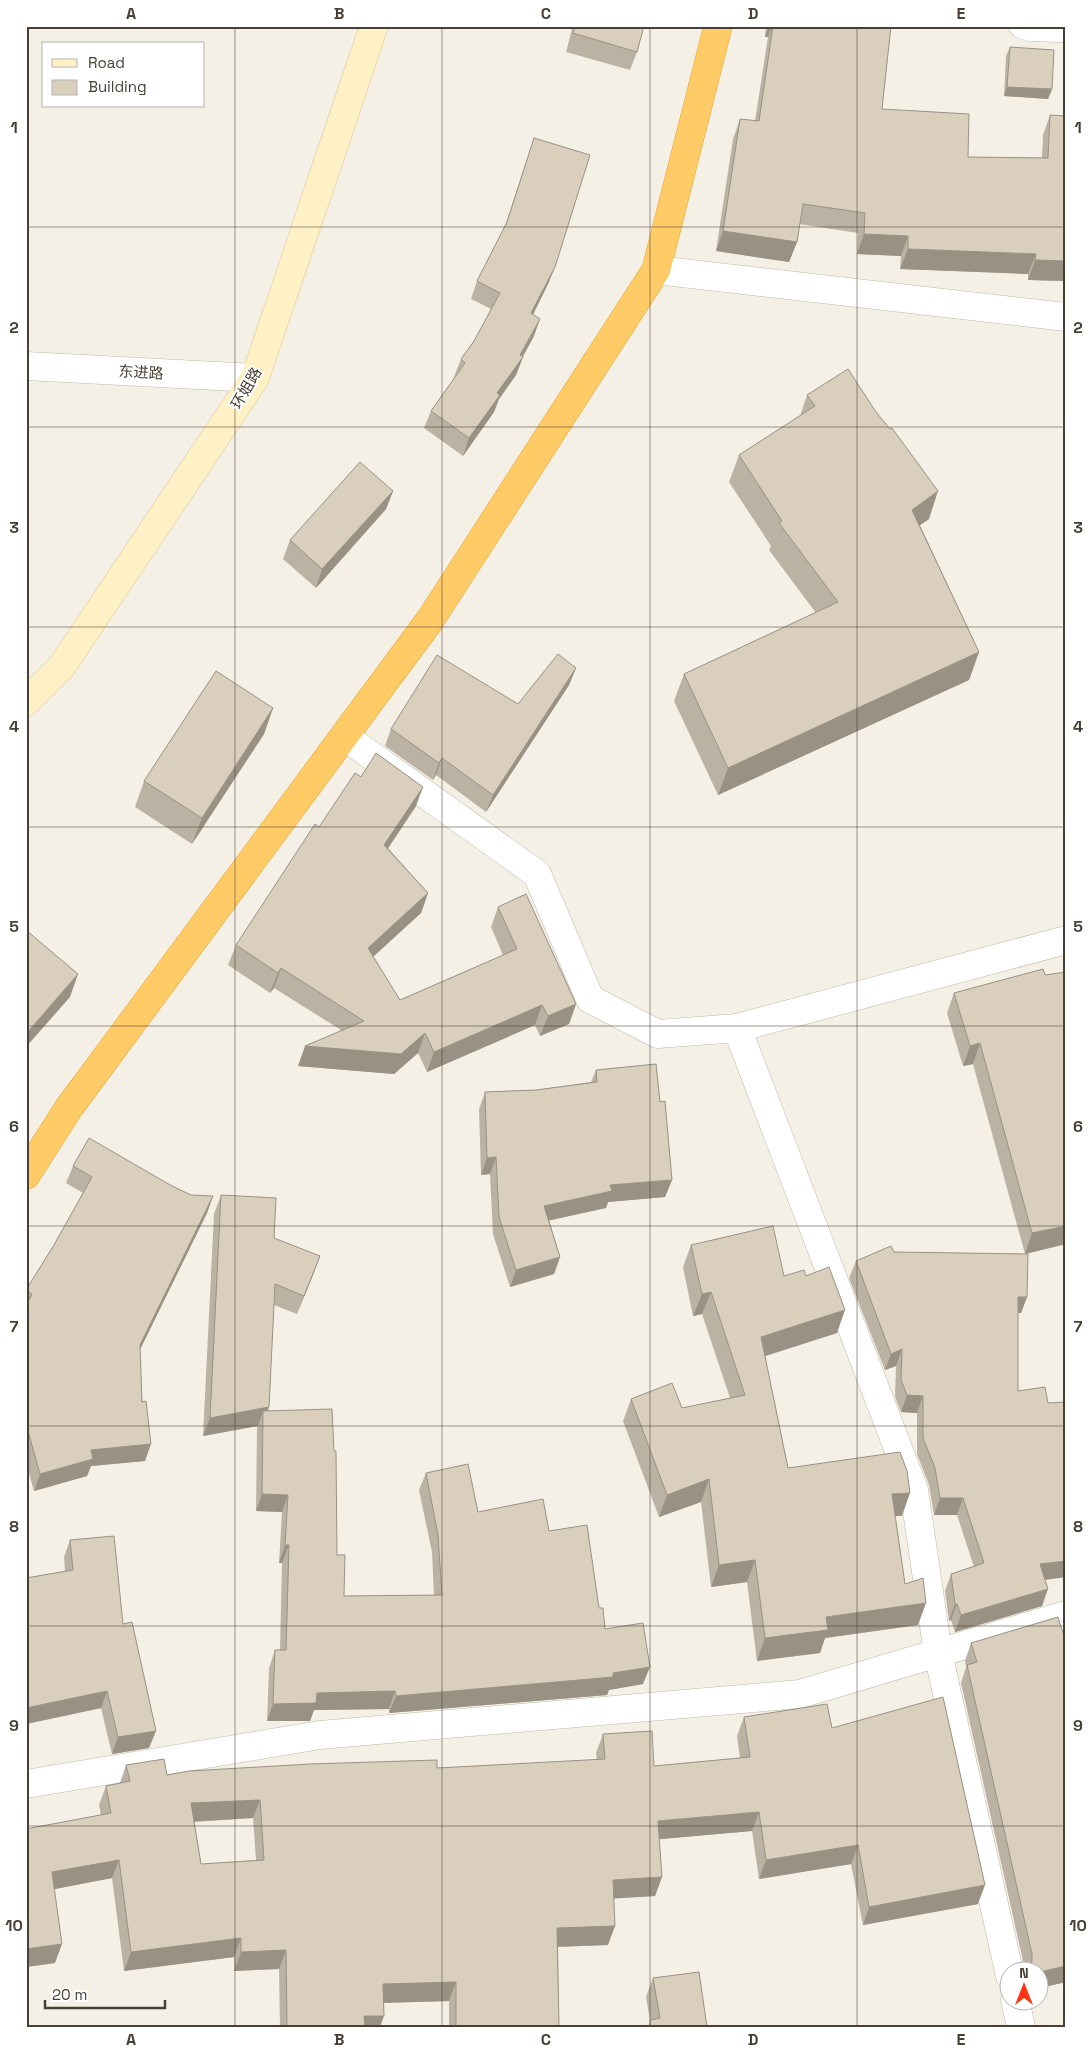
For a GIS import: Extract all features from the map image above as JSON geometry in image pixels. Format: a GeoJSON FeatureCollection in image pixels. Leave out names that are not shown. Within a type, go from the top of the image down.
{"type":"FeatureCollection","features":[{"type":"Feature","properties":{"kind":"highway"},"geometry":{"type":"LineString","coordinates":[[26,1174],[68,1110],[430,620],[656,270],[718,26]]}},
{"type":"Feature","properties":{"kind":"street","name":"环姐路"},"geometry":{"type":"LineString","coordinates":[[26,702],[62,666],[255,378],[374,26]]}},
{"type":"Feature","properties":{"kind":"street"},"geometry":{"type":"LineString","coordinates":[[656,270],[1066,317]]}},
{"type":"Feature","properties":{"kind":"street","name":"东进路"},"geometry":{"type":"LineString","coordinates":[[26,366],[255,378]]}},
{"type":"Feature","properties":{"kind":"street"},"geometry":{"type":"LineString","coordinates":[[344,736],[537,874],[590,998],[658,1034],[737,1028],[1065,942]]}},
{"type":"Feature","properties":{"kind":"street"},"geometry":{"type":"LineString","coordinates":[[737,1028],[914,1490],[938,1653],[1006,1960]]}},
{"type":"Feature","properties":{"kind":"street"},"geometry":{"type":"LineString","coordinates":[[26,1784],[320,1735],[800,1694],[1066,1615]]}},
{"type":"Feature","properties":{"kind":"street"},"geometry":{"type":"LineString","coordinates":[[1017,2010],[1021,2027]]}},
{"type":"Feature","properties":{"kind":"lane"},"geometry":{"type":"LineString","coordinates":[[1021,26],[1030,29],[1060,30]]}},
{"type":"Feature","properties":{"kind":"building"},"geometry":{"type":"Polygon","coordinates":[[[575,26],[644,26],[637,52],[573,33],[575,26]]]}},
{"type":"Feature","properties":{"kind":"building"},"geometry":{"type":"Polygon","coordinates":[[[773,26],[891,26],[882,109],[969,114],[968,157],[1048,158],[1050,115],[1066,116],[1066,261],[1035,260],[1036,254],[908,249],[908,236],[864,234],[865,213],[803,204],[797,242],[723,231],[740,119],[759,121],[773,26]]]}},
{"type":"Feature","properties":{"kind":"building"},"geometry":{"type":"Polygon","coordinates":[[[1010,47],[1054,50],[1052,89],[1007,87],[1010,47]]]}},
{"type":"Feature","properties":{"kind":"building"},"geometry":{"type":"Polygon","coordinates":[[[534,138],[590,155],[555,267],[531,313],[540,319],[520,355],[523,357],[497,393],[500,395],[469,438],[431,411],[465,363],[461,359],[474,341],[500,293],[477,281],[507,222],[534,138]]]}},
{"type":"Feature","properties":{"kind":"building"},"geometry":{"type":"Polygon","coordinates":[[[848,369],[876,412],[890,429],[892,428],[938,491],[912,510],[979,652],[728,768],[684,674],[838,602],[779,523],[782,521],[739,455],[815,406],[807,395],[848,369]]]}},
{"type":"Feature","properties":{"kind":"building"},"geometry":{"type":"Polygon","coordinates":[[[360,462],[393,491],[322,569],[290,540],[360,462]]]}},
{"type":"Feature","properties":{"kind":"building"},"geometry":{"type":"Polygon","coordinates":[[[558,654],[576,668],[493,795],[442,758],[439,763],[391,729],[437,655],[518,704],[558,654]]]}},
{"type":"Feature","properties":{"kind":"building"},"geometry":{"type":"Polygon","coordinates":[[[216,671],[273,708],[202,818],[144,781],[216,671]]]}},
{"type":"Feature","properties":{"kind":"building"},"geometry":{"type":"Polygon","coordinates":[[[376,753],[423,787],[384,845],[428,893],[368,948],[400,1000],[517,949],[498,907],[526,894],[576,1004],[548,1016],[542,1005],[434,1052],[425,1033],[401,1054],[305,1046],[364,1021],[281,968],[278,973],[236,945],[315,824],[319,827],[355,773],[361,777],[376,753]]]}},
{"type":"Feature","properties":{"kind":"building"},"geometry":{"type":"Polygon","coordinates":[[[26,930],[78,974],[26,1034],[26,930]]]}},
{"type":"Feature","properties":{"kind":"building"},"geometry":{"type":"Polygon","coordinates":[[[1043,969],[1045,975],[1066,972],[1066,1226],[1032,1233],[980,1043],[970,1046],[954,993],[1043,969]]]}},
{"type":"Feature","properties":{"kind":"building"},"geometry":{"type":"Polygon","coordinates":[[[656,1064],[660,1102],[665,1101],[672,1180],[610,1185],[612,1191],[544,1206],[560,1257],[516,1270],[499,1217],[496,1157],[487,1158],[485,1092],[536,1090],[597,1082],[596,1070],[656,1064]]]}},
{"type":"Feature","properties":{"kind":"building"},"geometry":{"type":"Polygon","coordinates":[[[89,1138],[191,1195],[213,1196],[140,1345],[142,1402],[146,1401],[151,1444],[91,1450],[93,1459],[40,1474],[28,1431],[26,1431],[26,1306],[32,1294],[26,1290],[92,1177],[73,1166],[89,1138]]]}},
{"type":"Feature","properties":{"kind":"building"},"geometry":{"type":"Polygon","coordinates":[[[221,1195],[276,1198],[274,1238],[320,1256],[304,1296],[275,1284],[269,1407],[210,1418],[221,1195]]]}},
{"type":"Feature","properties":{"kind":"building"},"geometry":{"type":"Polygon","coordinates":[[[773,1226],[784,1276],[804,1270],[806,1276],[829,1267],[845,1310],[761,1337],[788,1468],[900,1452],[907,1471],[910,1493],[892,1494],[905,1584],[923,1578],[926,1603],[826,1617],[828,1630],[765,1638],[755,1560],[719,1565],[709,1479],[667,1495],[631,1399],[672,1383],[682,1408],[745,1395],[711,1292],[702,1294],[691,1245],[773,1226]]]}},
{"type":"Feature","properties":{"kind":"building"},"geometry":{"type":"Polygon","coordinates":[[[891,1246],[894,1252],[1028,1254],[1027,1297],[1018,1297],[1018,1391],[1045,1387],[1048,1403],[1066,1402],[1066,1561],[1040,1564],[1048,1589],[961,1615],[957,1604],[955,1604],[951,1574],[984,1563],[963,1498],[940,1498],[935,1468],[923,1438],[923,1396],[907,1395],[901,1380],[902,1349],[891,1354],[856,1261],[891,1246]]]}},
{"type":"Feature","properties":{"kind":"building"},"geometry":{"type":"Polygon","coordinates":[[[332,1409],[334,1451],[336,1451],[337,1555],[345,1555],[344,1596],[442,1595],[438,1535],[426,1473],[468,1464],[478,1512],[543,1499],[549,1531],[587,1525],[599,1608],[603,1608],[605,1629],[643,1623],[650,1667],[613,1673],[613,1677],[396,1696],[395,1691],[317,1693],[316,1703],[273,1704],[275,1650],[286,1650],[289,1545],[285,1545],[288,1495],[262,1494],[263,1411],[332,1409]]]}},
{"type":"Feature","properties":{"kind":"building"},"geometry":{"type":"Polygon","coordinates":[[[114,1536],[123,1624],[132,1622],[156,1731],[118,1737],[107,1691],[26,1708],[26,1578],[73,1570],[70,1540],[114,1536]]]}},
{"type":"Feature","properties":{"kind":"building"},"geometry":{"type":"Polygon","coordinates":[[[1058,1617],[1063,1633],[1066,1632],[1066,1966],[1050,1970],[1050,1960],[1032,1960],[967,1665],[977,1662],[971,1643],[1058,1617]]]}},
{"type":"Feature","properties":{"kind":"building"},"geometry":{"type":"Polygon","coordinates":[[[943,1697],[985,1885],[869,1907],[858,1845],[766,1860],[759,1812],[658,1821],[662,1877],[613,1880],[615,1926],[557,1928],[559,2027],[456,2027],[456,1982],[383,1984],[384,2016],[364,2016],[365,2027],[287,2027],[286,1950],[241,1952],[241,1938],[131,1952],[119,1860],[52,1872],[62,1944],[26,1949],[26,1829],[111,1813],[106,1786],[130,1781],[126,1765],[164,1759],[167,1775],[189,1771],[310,1764],[437,1760],[437,1768],[605,1759],[603,1734],[652,1731],[654,1766],[750,1757],[744,1717],[827,1704],[832,1728],[943,1697]],[[260,1800],[191,1803],[201,1864],[264,1860],[260,1800]]]}},
{"type":"Feature","properties":{"kind":"building"},"geometry":{"type":"Polygon","coordinates":[[[699,1972],[707,2027],[651,2027],[650,2020],[660,2018],[653,1978],[699,1972]]]}}]}
